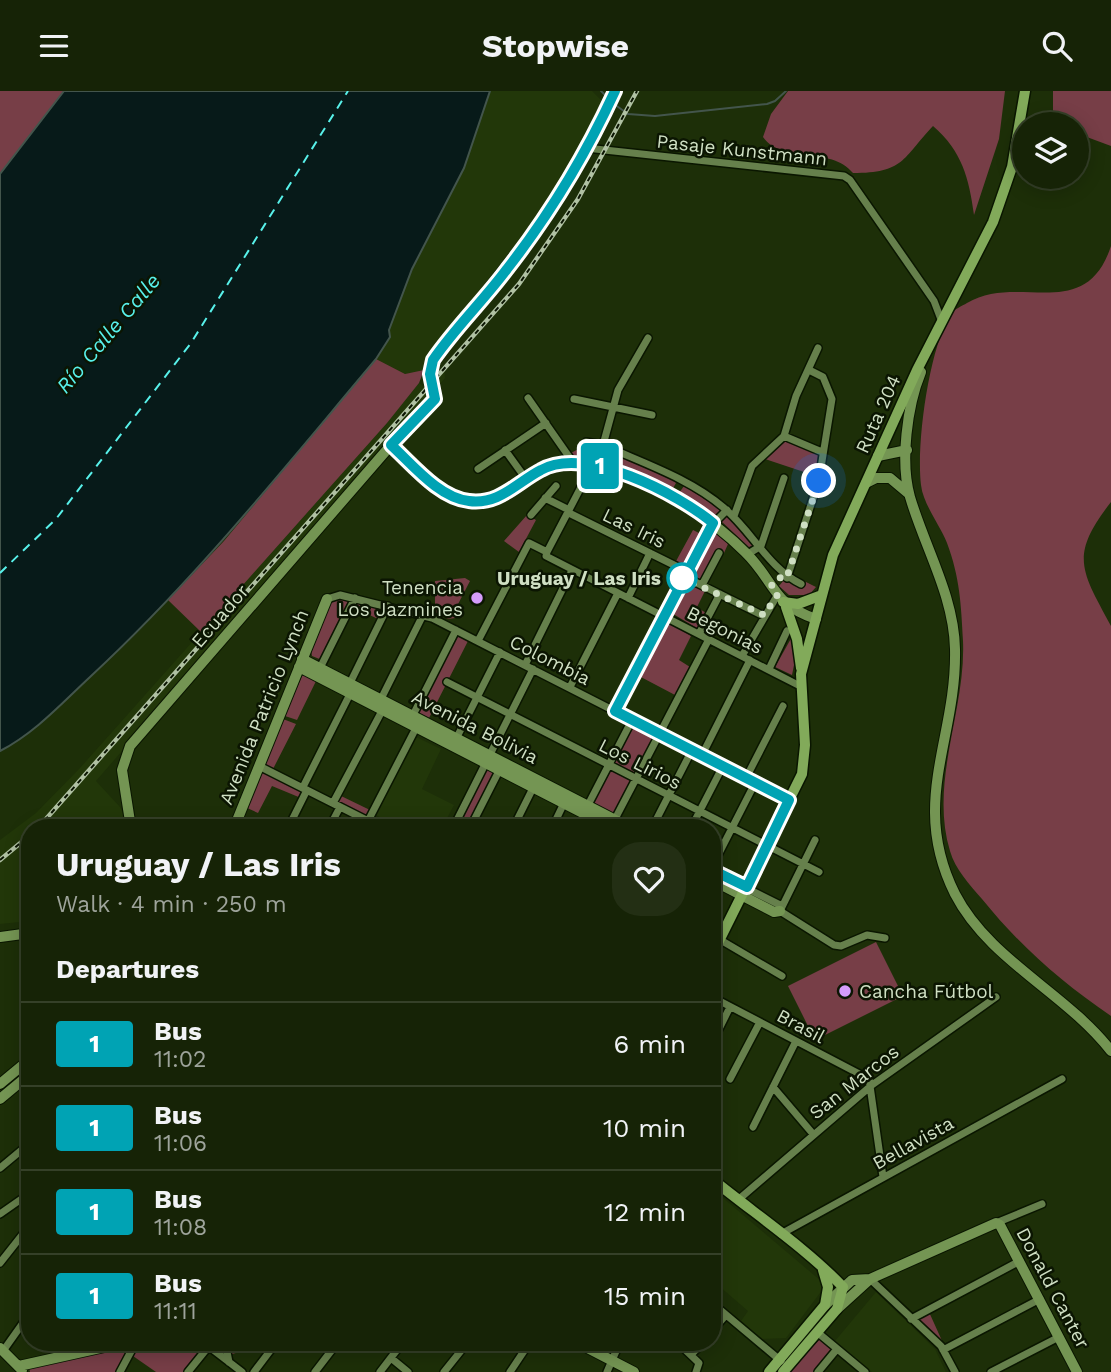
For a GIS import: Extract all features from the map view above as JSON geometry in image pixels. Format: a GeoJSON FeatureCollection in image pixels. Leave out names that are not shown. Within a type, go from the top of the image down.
{"type":"FeatureCollection","features":[{"type":"Feature","properties":{"kind":"main road","name":"Ruta 204"},"geometry":{"type":"LineString","coordinates":[[721,929],[744,892],[804,763],[801,680],[838,542],[917,370],[932,345],[1000,204],[1017,149],[1025,91]]}},
{"type":"Feature","properties":{"kind":"main road"},"geometry":{"type":"LineString","coordinates":[[801,680],[797,639],[782,601],[809,602],[822,595]]}},
{"type":"Feature","properties":{"kind":"main road"},"geometry":{"type":"LineString","coordinates":[[721,1187],[780,1235],[820,1263],[843,1287],[836,1309],[817,1332],[783,1366],[769,1372]]}},
{"type":"Feature","properties":{"kind":"main road"},"geometry":{"type":"LineString","coordinates":[[783,1366],[825,1305],[828,1287],[820,1263]]}},
{"type":"Feature","properties":{"kind":"street","name":"Ecuador"},"geometry":{"type":"LineString","coordinates":[[130,819],[122,770],[130,746],[391,445],[435,399],[430,374],[433,360],[521,252],[586,148],[613,94]]}},
{"type":"Feature","properties":{"kind":"street","name":"Pasaje Kunstmann"},"geometry":{"type":"LineString","coordinates":[[586,148],[844,176],[850,180],[928,291],[942,322]]}},
{"type":"Feature","properties":{"kind":"street"},"geometry":{"type":"LineString","coordinates":[[547,552],[603,445],[618,390],[648,338]]}},
{"type":"Feature","properties":{"kind":"street"},"geometry":{"type":"LineString","coordinates":[[932,345],[909,411],[907,450],[909,494],[948,604],[955,636],[954,674],[934,789],[935,829],[945,869],[962,906],[984,933],[1083,1019],[1111,1051]]}},
{"type":"Feature","properties":{"kind":"street"},"geometry":{"type":"LineString","coordinates":[[615,711],[713,523],[731,513],[752,466],[784,436],[796,396],[818,348]]}},
{"type":"Feature","properties":{"kind":"street"},"geometry":{"type":"LineString","coordinates":[[771,584],[786,576],[819,481],[832,399],[823,377],[809,370]]}},
{"type":"Feature","properties":{"kind":"street"},"geometry":{"type":"LineString","coordinates":[[528,398],[572,461]]}},
{"type":"Feature","properties":{"kind":"street"},"geometry":{"type":"LineString","coordinates":[[574,399],[652,415]]}},
{"type":"Feature","properties":{"kind":"street"},"geometry":{"type":"LineString","coordinates":[[478,469],[546,423]]}},
{"type":"Feature","properties":{"kind":"street"},"geometry":{"type":"LineString","coordinates":[[784,436],[822,452]]}},
{"type":"Feature","properties":{"kind":"street"},"geometry":{"type":"LineString","coordinates":[[586,442],[603,445],[706,494],[731,513],[786,576],[801,584]]}},
{"type":"Feature","properties":{"kind":"street"},"geometry":{"type":"LineString","coordinates":[[391,445],[445,492],[461,500],[483,501],[500,497],[549,466],[572,461],[592,463],[645,483],[713,523],[748,554],[782,601],[816,619]]}},
{"type":"Feature","properties":{"kind":"street"},"geometry":{"type":"LineString","coordinates":[[505,450],[526,479]]}},
{"type":"Feature","properties":{"kind":"street"},"geometry":{"type":"LineString","coordinates":[[878,456],[907,450]]}},
{"type":"Feature","properties":{"kind":"street"},"geometry":{"type":"LineString","coordinates":[[748,554],[761,546],[784,478]]}},
{"type":"Feature","properties":{"kind":"street"},"geometry":{"type":"LineString","coordinates":[[866,483],[876,478],[890,478],[909,494]]}},
{"type":"Feature","properties":{"kind":"street"},"geometry":{"type":"LineString","coordinates":[[531,515],[556,486]]}},
{"type":"Feature","properties":{"kind":"street","name":"Las Iris"},"geometry":{"type":"LineString","coordinates":[[545,498],[650,553],[702,585],[764,615]]}},
{"type":"Feature","properties":{"kind":"street","name":"Begonias"},"geometry":{"type":"LineString","coordinates":[[478,641],[529,543],[547,552],[546,556],[699,635],[769,669],[801,680]]}},
{"type":"Feature","properties":{"kind":"street"},"geometry":{"type":"LineString","coordinates":[[628,598],[650,553]]}},
{"type":"Feature","properties":{"kind":"street"},"geometry":{"type":"LineString","coordinates":[[702,585],[719,553]]}},
{"type":"Feature","properties":{"kind":"street"},"geometry":{"type":"LineString","coordinates":[[458,819],[512,715],[529,667],[572,570]]}},
{"type":"Feature","properties":{"kind":"street"},"geometry":{"type":"LineString","coordinates":[[570,687],[618,593]]}},
{"type":"Feature","properties":{"kind":"street"},"geometry":{"type":"LineString","coordinates":[[699,635],[720,594]]}},
{"type":"Feature","properties":{"kind":"street","name":"Colombia"},"geometry":{"type":"LineString","coordinates":[[327,599],[340,595],[423,615],[789,800]]}},
{"type":"Feature","properties":{"kind":"street"},"geometry":{"type":"LineString","coordinates":[[320,668],[355,598]]}},
{"type":"Feature","properties":{"kind":"street","name":"Avenida Patricio Lynch"},"geometry":{"type":"LineString","coordinates":[[238,819],[327,599]]}},
{"type":"Feature","properties":{"kind":"street"},"geometry":{"type":"LineString","coordinates":[[702,755],[764,615],[782,601]]}},
{"type":"Feature","properties":{"kind":"street"},"geometry":{"type":"LineString","coordinates":[[292,819],[388,606]]}},
{"type":"Feature","properties":{"kind":"street"},"geometry":{"type":"LineString","coordinates":[[332,819],[423,615]]}},
{"type":"Feature","properties":{"kind":"street"},"geometry":{"type":"LineString","coordinates":[[413,715],[456,630]]}},
{"type":"Feature","properties":{"kind":"street"},"geometry":{"type":"LineString","coordinates":[[769,669],[787,631]]}},
{"type":"Feature","properties":{"kind":"street"},"geometry":{"type":"LineString","coordinates":[[616,819],[709,639]]}},
{"type":"Feature","properties":{"kind":"street"},"geometry":{"type":"LineString","coordinates":[[457,737],[500,652]]}},
{"type":"Feature","properties":{"kind":"street","name":"Avenida Bolivia"},"geometry":{"type":"LineString","coordinates":[[301,663],[320,668],[417,726],[588,805],[607,819]]}},
{"type":"Feature","properties":{"kind":"street","name":"Avenida Bolivia"},"geometry":{"type":"LineString","coordinates":[[301,663],[351,687]]}},
{"type":"Feature","properties":{"kind":"street","name":"Los Lirios"},"geometry":{"type":"LineString","coordinates":[[447,682],[713,819]]}},
{"type":"Feature","properties":{"kind":"street","name":"Avenida Bolivia"},"geometry":{"type":"LineString","coordinates":[[382,704],[413,715],[457,737],[489,758],[500,769],[589,819]]}},
{"type":"Feature","properties":{"kind":"street"},"geometry":{"type":"LineString","coordinates":[[746,778],[783,706]]}},
{"type":"Feature","properties":{"kind":"street"},"geometry":{"type":"LineString","coordinates":[[588,805],[632,720]]}},
{"type":"Feature","properties":{"kind":"street"},"geometry":{"type":"LineString","coordinates":[[372,819],[417,726]]}},
{"type":"Feature","properties":{"kind":"street"},"geometry":{"type":"LineString","coordinates":[[656,819],[692,750]]}},
{"type":"Feature","properties":{"kind":"street"},"geometry":{"type":"LineString","coordinates":[[259,766],[361,819]]}},
{"type":"Feature","properties":{"kind":"street"},"geometry":{"type":"LineString","coordinates":[[696,819],[723,766]]}},
{"type":"Feature","properties":{"kind":"street"},"geometry":{"type":"LineString","coordinates":[[475,819],[500,769]]}},
{"type":"Feature","properties":{"kind":"street"},"geometry":{"type":"LineString","coordinates":[[721,850],[755,783]]}},
{"type":"Feature","properties":{"kind":"street"},"geometry":{"type":"LineString","coordinates":[[518,819],[534,786]]}},
{"type":"Feature","properties":{"kind":"street"},"geometry":{"type":"LineString","coordinates":[[556,819],[564,803]]}},
{"type":"Feature","properties":{"kind":"street","name":"Los Lirios"},"geometry":{"type":"LineString","coordinates":[[721,823],[819,872]]}},
{"type":"Feature","properties":{"kind":"street"},"geometry":{"type":"LineString","coordinates":[[721,875],[774,912],[781,908],[815,840]]}},
{"type":"Feature","properties":{"kind":"street"},"geometry":{"type":"LineString","coordinates":[[721,883],[744,892]]}},
{"type":"Feature","properties":{"kind":"street"},"geometry":{"type":"LineString","coordinates":[[781,908],[834,945],[841,946],[867,935],[885,938]]}},
{"type":"Feature","properties":{"kind":"street"},"geometry":{"type":"LineString","coordinates":[[0,931],[21,928]]}},
{"type":"Feature","properties":{"kind":"street"},"geometry":{"type":"LineString","coordinates":[[0,937],[21,934]]}},
{"type":"Feature","properties":{"kind":"street"},"geometry":{"type":"LineString","coordinates":[[721,940],[782,976]]}},
{"type":"Feature","properties":{"kind":"street","name":"San Marcos"},"geometry":{"type":"LineString","coordinates":[[738,1201],[872,1085],[996,997]]}},
{"type":"Feature","properties":{"kind":"street","name":"Brasil"},"geometry":{"type":"LineString","coordinates":[[721,1002],[869,1079],[872,1085]]}},
{"type":"Feature","properties":{"kind":"street"},"geometry":{"type":"LineString","coordinates":[[721,1025],[730,1007]]}},
{"type":"Feature","properties":{"kind":"street"},"geometry":{"type":"LineString","coordinates":[[730,1079],[760,1022]]}},
{"type":"Feature","properties":{"kind":"street"},"geometry":{"type":"LineString","coordinates":[[752,1127],[796,1041]]}},
{"type":"Feature","properties":{"kind":"street"},"geometry":{"type":"LineString","coordinates":[[0,1084],[21,1066]]}},
{"type":"Feature","properties":{"kind":"street","name":"Bellavista"},"geometry":{"type":"LineString","coordinates":[[780,1235],[1062,1079]]}},
{"type":"Feature","properties":{"kind":"street"},"geometry":{"type":"LineString","coordinates":[[0,1099],[21,1082]]}},
{"type":"Feature","properties":{"kind":"street"},"geometry":{"type":"LineString","coordinates":[[872,1085],[883,1177]]}},
{"type":"Feature","properties":{"kind":"street"},"geometry":{"type":"LineString","coordinates":[[773,1087],[813,1134]]}},
{"type":"Feature","properties":{"kind":"street"},"geometry":{"type":"LineString","coordinates":[[0,1168],[21,1150]]}},
{"type":"Feature","properties":{"kind":"street"},"geometry":{"type":"LineString","coordinates":[[0,1214],[21,1199]]}},
{"type":"Feature","properties":{"kind":"street"},"geometry":{"type":"LineString","coordinates":[[836,1309],[870,1279],[1042,1204]]}},
{"type":"Feature","properties":{"kind":"street","name":"Donald Canter"},"geometry":{"type":"LineString","coordinates":[[996,1223],[1000,1225],[1020,1261],[1077,1372]]}},
{"type":"Feature","properties":{"kind":"street"},"geometry":{"type":"LineString","coordinates":[[0,1263],[21,1237]]}},
{"type":"Feature","properties":{"kind":"street"},"geometry":{"type":"LineString","coordinates":[[0,1248],[7,1255]]}},
{"type":"Feature","properties":{"kind":"street"},"geometry":{"type":"LineString","coordinates":[[911,1319],[1020,1261]]}},
{"type":"Feature","properties":{"kind":"street"},"geometry":{"type":"LineString","coordinates":[[825,1305],[852,1280],[870,1279],[943,1350],[955,1372]]}},
{"type":"Feature","properties":{"kind":"street"},"geometry":{"type":"LineString","coordinates":[[943,1350],[1040,1299]]}},
{"type":"Feature","properties":{"kind":"street"},"geometry":{"type":"LineString","coordinates":[[721,1311],[783,1366]]}},
{"type":"Feature","properties":{"kind":"street"},"geometry":{"type":"LineString","coordinates":[[721,1321],[726,1315]]}},
{"type":"Feature","properties":{"kind":"street"},"geometry":{"type":"LineString","coordinates":[[21,1325],[1,1350],[22,1369],[87,1351]]}},
{"type":"Feature","properties":{"kind":"street"},"geometry":{"type":"LineString","coordinates":[[817,1332],[865,1372]]}},
{"type":"Feature","properties":{"kind":"street"},"geometry":{"type":"LineString","coordinates":[[991,1372],[1059,1337]]}},
{"type":"Feature","properties":{"kind":"street"},"geometry":{"type":"LineString","coordinates":[[818,1372],[837,1349]]}},
{"type":"Feature","properties":{"kind":"street"},"geometry":{"type":"LineString","coordinates":[[61,1357],[65,1351]]}},
{"type":"Feature","properties":{"kind":"street"},"geometry":{"type":"LineString","coordinates":[[120,1372],[131,1351]]}},
{"type":"Feature","properties":{"kind":"street"},"geometry":{"type":"LineString","coordinates":[[188,1372],[202,1351]]}},
{"type":"Feature","properties":{"kind":"street"},"geometry":{"type":"LineString","coordinates":[[215,1351],[242,1372]]}},
{"type":"Feature","properties":{"kind":"street"},"geometry":{"type":"LineString","coordinates":[[227,1351],[229,1362]]}},
{"type":"Feature","properties":{"kind":"street"},"geometry":{"type":"LineString","coordinates":[[254,1372],[270,1351]]}},
{"type":"Feature","properties":{"kind":"street"},"geometry":{"type":"LineString","coordinates":[[315,1372],[331,1351]]}},
{"type":"Feature","properties":{"kind":"street"},"geometry":{"type":"LineString","coordinates":[[380,1372],[396,1351]]}},
{"type":"Feature","properties":{"kind":"street"},"geometry":{"type":"LineString","coordinates":[[444,1372],[461,1351]]}},
{"type":"Feature","properties":{"kind":"street"},"geometry":{"type":"LineString","coordinates":[[510,1372],[524,1351]]}},
{"type":"Feature","properties":{"kind":"street"},"geometry":{"type":"LineString","coordinates":[[594,1351],[635,1372]]}},
{"type":"Feature","properties":{"kind":"street"},"geometry":{"type":"LineString","coordinates":[[607,1372],[616,1351]]}},
{"type":"Feature","properties":{"kind":"street"},"geometry":{"type":"LineString","coordinates":[[687,1351],[699,1363],[697,1370]]}},
{"type":"Feature","properties":{"kind":"street"},"geometry":{"type":"LineString","coordinates":[[692,1355],[695,1351]]}},
{"type":"Feature","properties":{"kind":"street"},"geometry":{"type":"LineString","coordinates":[[391,1358],[408,1372]]}},
{"type":"Feature","properties":{"kind":"shaded area"},"geometry":{"type":"Polygon","coordinates":[[[0,91],[64,91],[0,174],[0,91]]]}},
{"type":"Feature","properties":{"kind":"shaded area"},"geometry":{"type":"Polygon","coordinates":[[[490,91],[592,91],[604,103],[552,194],[496,273],[430,354],[424,370],[405,374],[376,359],[390,337],[389,331],[412,269],[464,168],[490,91]]]}},
{"type":"Feature","properties":{"kind":"shaded area"},"geometry":{"type":"Polygon","coordinates":[[[788,91],[1005,91],[999,139],[974,215],[970,189],[957,155],[933,126],[900,162],[893,167],[870,172],[853,173],[832,159],[782,151],[772,145],[763,137],[771,114],[788,91]]]}},
{"type":"Feature","properties":{"kind":"shaded area"},"geometry":{"type":"Polygon","coordinates":[[[1053,91],[1111,91],[1111,146],[1089,138],[1089,112],[1053,112],[1053,91]]]}},
{"type":"Feature","properties":{"kind":"shaded area"},"geometry":{"type":"Polygon","coordinates":[[[1111,246],[1111,502],[1089,536],[1084,563],[1092,591],[1111,626],[1111,1016],[1075,990],[1026,948],[963,877],[950,851],[944,799],[959,694],[963,641],[957,580],[951,556],[925,500],[921,485],[920,446],[930,373],[943,331],[952,313],[987,295],[1067,291],[1085,284],[1099,270],[1111,246]]]}},
{"type":"Feature","properties":{"kind":"shaded area"},"geometry":{"type":"Polygon","coordinates":[[[376,359],[405,374],[424,370],[419,383],[387,423],[201,632],[168,600],[224,541],[376,359]]]}},
{"type":"Feature","properties":{"kind":"shaded area"},"geometry":{"type":"Polygon","coordinates":[[[444,367],[445,378],[96,781],[120,807],[124,819],[28,819],[80,768],[387,423],[419,383],[425,387],[444,367]]]}},
{"type":"Feature","properties":{"kind":"shaded area"},"geometry":{"type":"Polygon","coordinates":[[[784,441],[818,454],[816,476],[765,459],[784,441]]]}},
{"type":"Feature","properties":{"kind":"shaded area"},"geometry":{"type":"Polygon","coordinates":[[[584,446],[596,447],[594,457],[573,456],[571,453],[584,446]]]}},
{"type":"Feature","properties":{"kind":"shaded area"},"geometry":{"type":"Polygon","coordinates":[[[610,450],[676,483],[672,490],[604,458],[610,450]]]}},
{"type":"Feature","properties":{"kind":"shaded area"},"geometry":{"type":"Polygon","coordinates":[[[684,486],[722,510],[717,516],[679,493],[684,486]]]}},
{"type":"Feature","properties":{"kind":"shaded area"},"geometry":{"type":"Polygon","coordinates":[[[527,515],[536,520],[519,552],[504,541],[527,515]]]}},
{"type":"Feature","properties":{"kind":"shaded area"},"geometry":{"type":"Polygon","coordinates":[[[727,515],[756,544],[749,547],[721,521],[727,515]]]}},
{"type":"Feature","properties":{"kind":"shaded area"},"geometry":{"type":"Polygon","coordinates":[[[693,530],[701,534],[683,567],[675,563],[693,530]]]}},
{"type":"Feature","properties":{"kind":"shaded area"},"geometry":{"type":"Polygon","coordinates":[[[714,532],[728,544],[724,553],[715,551],[701,580],[690,572],[710,533],[714,532]]]}},
{"type":"Feature","properties":{"kind":"shaded area"},"geometry":{"type":"Polygon","coordinates":[[[465,578],[470,581],[455,610],[463,617],[448,619],[435,612],[435,581],[465,578]]]}},
{"type":"Feature","properties":{"kind":"shaded area"},"geometry":{"type":"Polygon","coordinates":[[[784,580],[801,587],[806,582],[816,587],[809,595],[789,595],[779,586],[784,580]]]}},
{"type":"Feature","properties":{"kind":"shaded area"},"geometry":{"type":"Polygon","coordinates":[[[686,582],[705,591],[697,607],[706,613],[698,629],[670,612],[686,582]]]}},
{"type":"Feature","properties":{"kind":"shaded area"},"geometry":{"type":"Polygon","coordinates":[[[344,597],[386,608],[380,620],[351,606],[322,660],[312,656],[311,650],[331,601],[344,597]]]}},
{"type":"Feature","properties":{"kind":"shaded area"},"geometry":{"type":"Polygon","coordinates":[[[670,623],[691,636],[679,660],[690,667],[675,695],[639,676],[666,624],[670,623]]]}},
{"type":"Feature","properties":{"kind":"shaded area"},"geometry":{"type":"Polygon","coordinates":[[[457,635],[468,641],[429,718],[417,712],[457,635]]]}},
{"type":"Feature","properties":{"kind":"shaded area"},"geometry":{"type":"Polygon","coordinates":[[[793,635],[796,655],[792,675],[775,667],[793,635]]]}},
{"type":"Feature","properties":{"kind":"shaded area"},"geometry":{"type":"Polygon","coordinates":[[[306,674],[317,679],[297,720],[285,716],[302,676],[306,674]]]}},
{"type":"Feature","properties":{"kind":"shaded area"},"geometry":{"type":"Polygon","coordinates":[[[283,719],[296,724],[273,769],[264,764],[283,719]]]}},
{"type":"Feature","properties":{"kind":"shaded area"},"geometry":{"type":"Polygon","coordinates":[[[633,725],[654,737],[614,817],[591,805],[633,725]]]}},
{"type":"Feature","properties":{"kind":"shaded area"},"geometry":{"type":"Polygon","coordinates":[[[414,736],[441,749],[422,789],[454,805],[447,819],[384,819],[374,814],[414,736]]]}},
{"type":"Feature","properties":{"kind":"shaded area"},"geometry":{"type":"Polygon","coordinates":[[[486,768],[496,771],[472,819],[460,819],[486,768]]]}},
{"type":"Feature","properties":{"kind":"shaded area"},"geometry":{"type":"Polygon","coordinates":[[[266,773],[304,792],[301,798],[272,786],[258,813],[245,807],[259,774],[266,773]]]}},
{"type":"Feature","properties":{"kind":"shaded area"},"geometry":{"type":"Polygon","coordinates":[[[339,795],[370,810],[367,816],[335,801],[339,795]]]}},
{"type":"Feature","properties":{"kind":"shaded area"},"geometry":{"type":"Polygon","coordinates":[[[21,824],[21,922],[0,924],[0,840],[21,824]]]}},
{"type":"Feature","properties":{"kind":"shaded area","name":"Cancha Fútbol"},"geometry":{"type":"Polygon","coordinates":[[[876,942],[903,996],[815,1040],[788,986],[876,942]]]}},
{"type":"Feature","properties":{"kind":"shaded area"},"geometry":{"type":"Polygon","coordinates":[[[723,1198],[821,1281],[823,1289],[786,1338],[761,1339],[741,1321],[748,1311],[721,1288],[723,1198]]]}},
{"type":"Feature","properties":{"kind":"shaded area"},"geometry":{"type":"Polygon","coordinates":[[[876,1292],[935,1349],[946,1372],[872,1372],[835,1341],[876,1292]]]}},
{"type":"Feature","properties":{"kind":"shaded area"},"geometry":{"type":"Polygon","coordinates":[[[929,1312],[943,1343],[918,1318],[929,1312]]]}},
{"type":"Feature","properties":{"kind":"shaded area"},"geometry":{"type":"Polygon","coordinates":[[[820,1339],[833,1351],[815,1372],[788,1372],[820,1339]]]}},
{"type":"Feature","properties":{"kind":"shaded area"},"geometry":{"type":"Polygon","coordinates":[[[104,1351],[126,1351],[115,1372],[30,1372],[29,1368],[104,1351]]]}},
{"type":"Feature","properties":{"kind":"shaded area"},"geometry":{"type":"Polygon","coordinates":[[[135,1351],[200,1351],[183,1372],[156,1372],[133,1356],[135,1351]]]}},
{"type":"Feature","properties":{"kind":"water","name":"Río Calle Calle"},"geometry":{"type":"Polygon","coordinates":[[[64,91],[490,91],[464,168],[412,269],[389,330],[390,337],[376,359],[238,523],[166,602],[48,717],[0,751],[0,174],[64,91]]]}},
{"type":"Feature","properties":{"kind":"waterway"},"geometry":{"type":"LineString","coordinates":[[601,91],[606,96]]}},
{"type":"Feature","properties":{"kind":"waterway"},"geometry":{"type":"LineString","coordinates":[[614,104],[628,114],[655,116],[767,104],[786,91]]}},
{"type":"Feature","properties":{"kind":"ferry route"},"geometry":{"type":"LineString","coordinates":[[0,573],[56,519],[191,343],[348,91]]}},
{"type":"Feature","properties":{"kind":"railway"},"geometry":{"type":"LineString","coordinates":[[46,819],[519,284],[578,199],[637,91]]}},
{"type":"Feature","properties":{"kind":"railway"},"geometry":{"type":"LineString","coordinates":[[0,860],[21,842]]}},
{"type":"Feature","properties":{"kind":"bus line","name":"1"},"geometry":{"type":"LineString","coordinates":[[615,91],[575,169],[521,252],[433,360],[430,374],[436,390],[434,401],[391,445],[445,492],[461,500],[470,502],[500,497],[549,466],[572,461],[583,462],[645,483],[713,523],[615,711],[789,800],[747,887],[721,874]]}},
{"type":"Feature","properties":{"kind":"place","name":"Uruguay / Las Iris"},"geometry":{"type":"Point","coordinates":[682,578]}},
{"type":"Feature","properties":{"kind":"place","name":"Tenencia Los Jazmines"},"geometry":{"type":"Point","coordinates":[477,598]}},
{"type":"Feature","properties":{"kind":"place","name":"Cancha Fútbol"},"geometry":{"type":"Point","coordinates":[845,991]}},
{"type":"Feature","properties":{"kind":"route"},"geometry":{"type":"LineString","coordinates":[[682,578],[683,576],[764,615],[778,594],[771,584],[784,575],[787,577],[819,481]]}}]}
